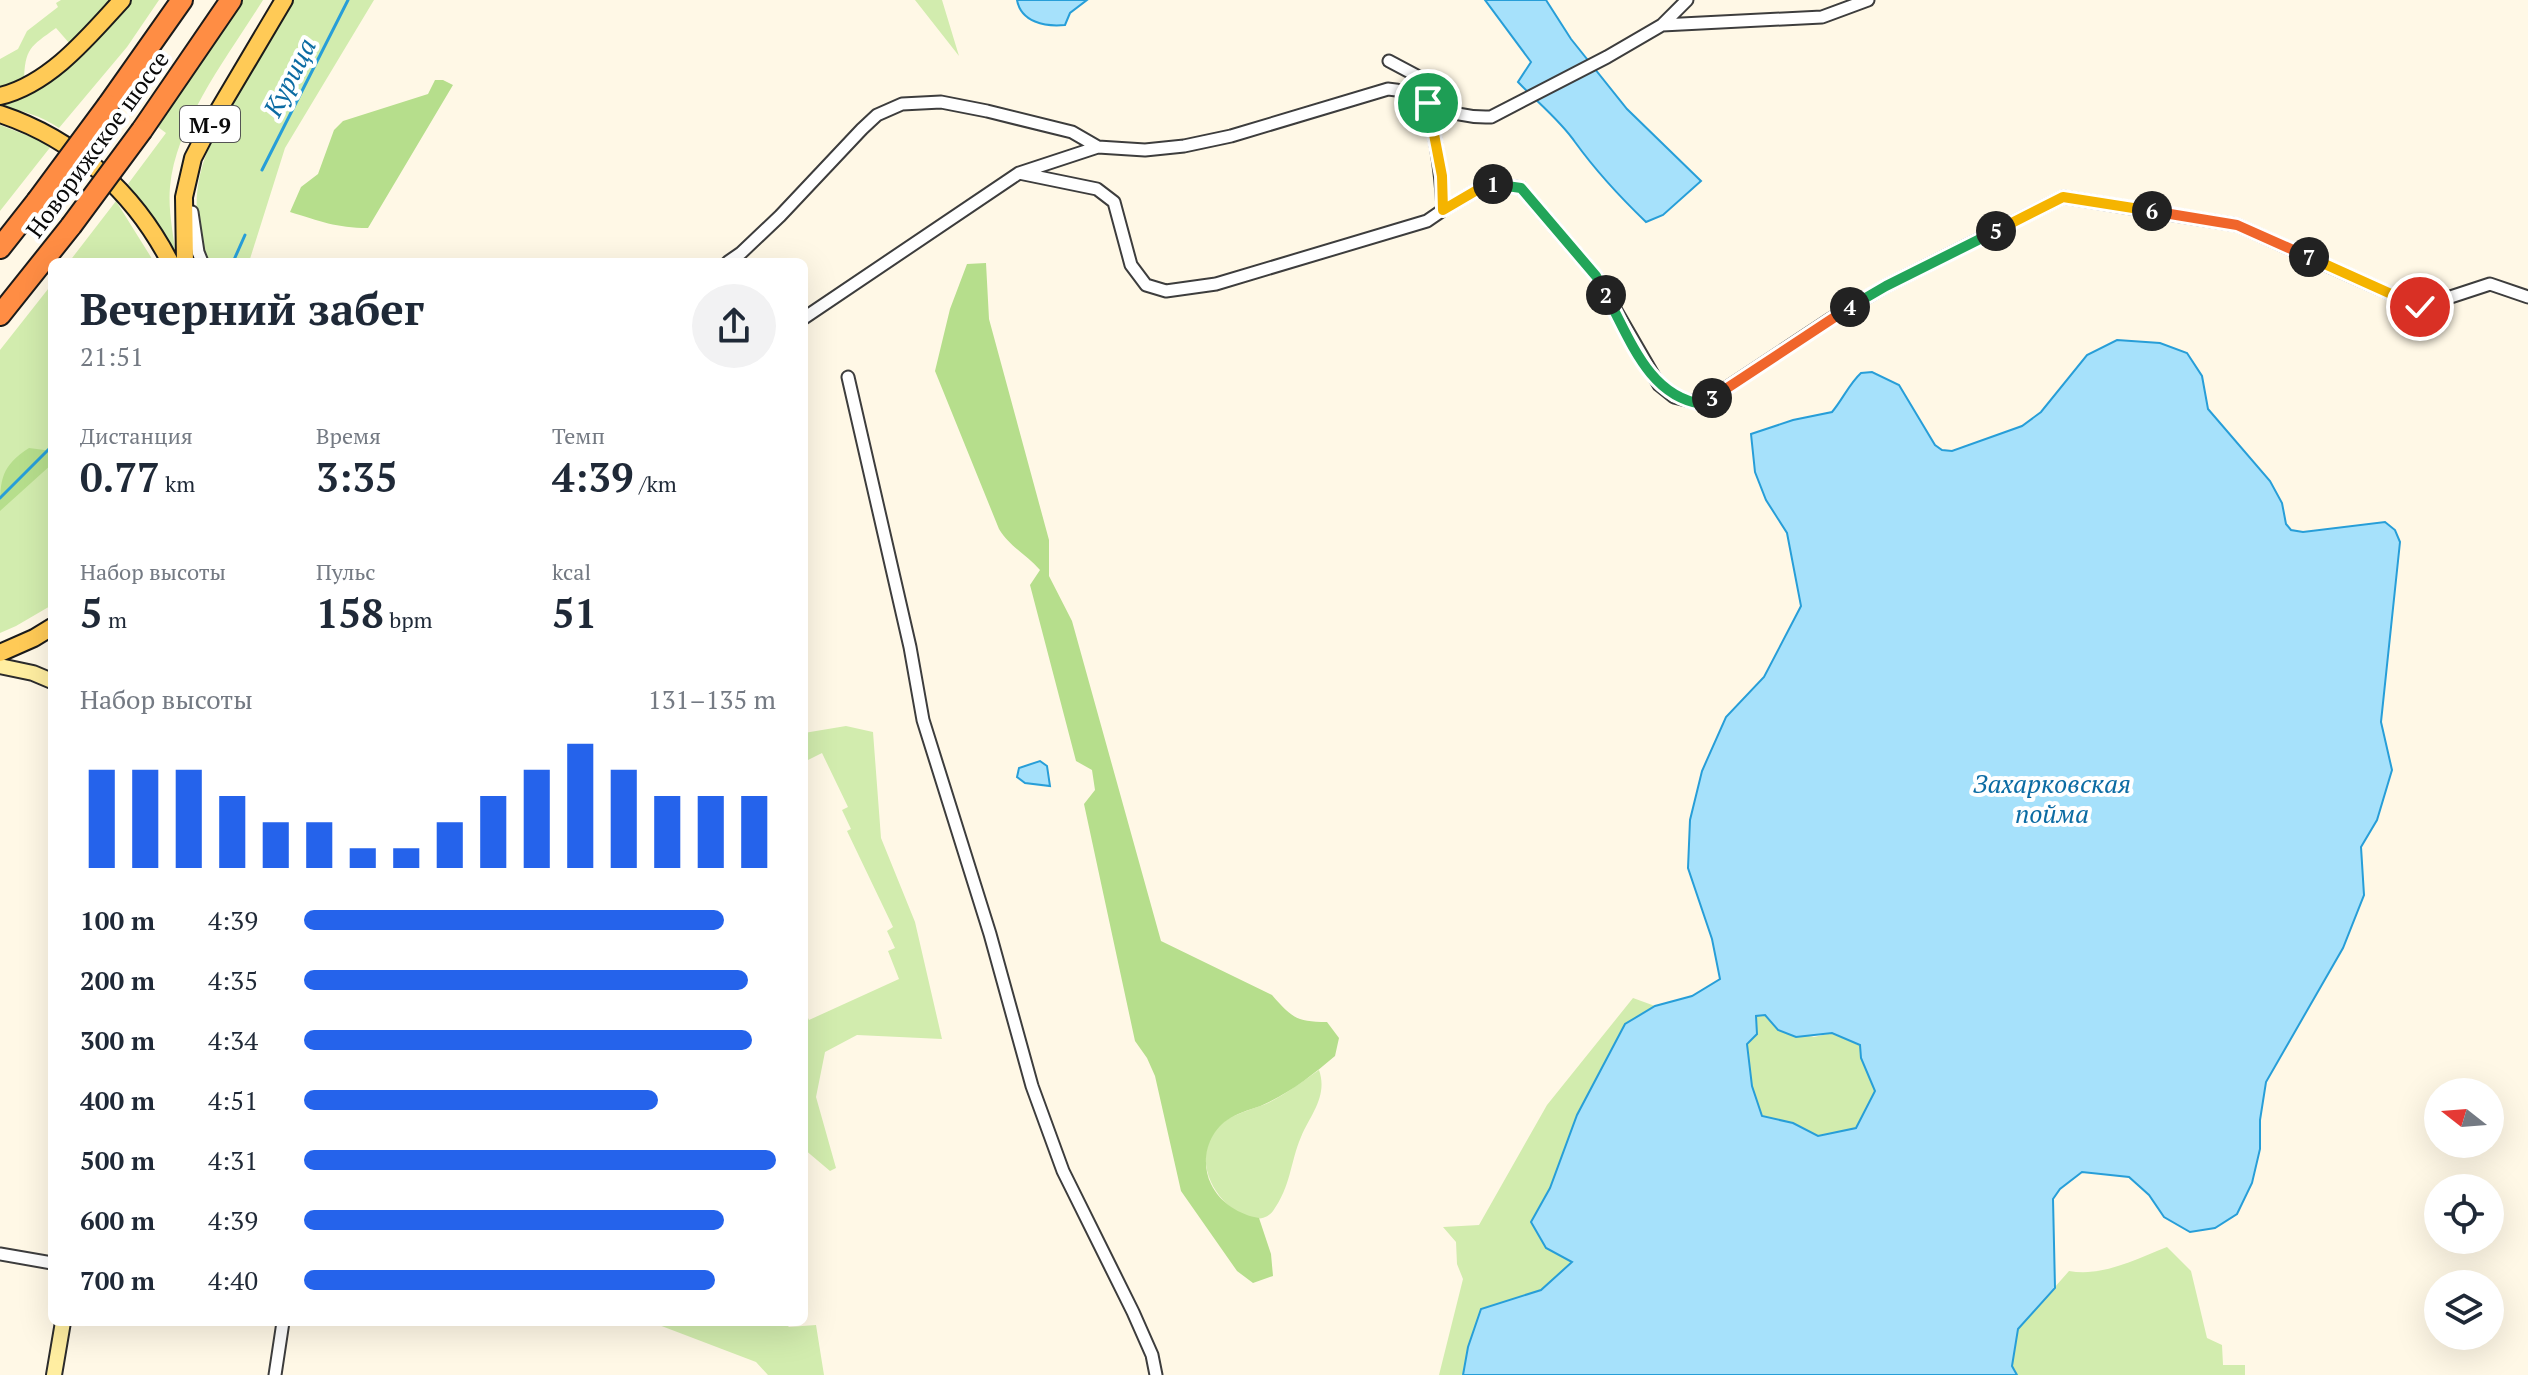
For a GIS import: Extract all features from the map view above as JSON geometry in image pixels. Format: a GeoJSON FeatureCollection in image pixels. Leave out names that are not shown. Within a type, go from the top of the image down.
{"type":"FeatureCollection","features":[{"type":"Feature","properties":{"kind":"highway","name":"Новорижское шоссе"},"geometry":{"type":"LineString","coordinates":[[0,248],[108,105],[182,0]]}},
{"type":"Feature","properties":{"kind":"highway","name":"Новорижское шоссе"},"geometry":{"type":"LineString","coordinates":[[0,315],[142,130],[231,0]]}},
{"type":"Feature","properties":{"kind":"main road"},"geometry":{"type":"LineString","coordinates":[[0,96],[35,82],[73,50],[122,0]]}},
{"type":"Feature","properties":{"kind":"main road","name":"М-9"},"geometry":{"type":"LineString","coordinates":[[185,258],[184,197],[193,158],[284,0]]}},
{"type":"Feature","properties":{"kind":"main road"},"geometry":{"type":"LineString","coordinates":[[0,114],[48,134],[90,162],[136,207],[168,258]]}},
{"type":"Feature","properties":{"kind":"main road"},"geometry":{"type":"LineString","coordinates":[[0,653],[48,629]]}},
{"type":"Feature","properties":{"kind":"main road"},"geometry":{"type":"LineString","coordinates":[[0,666],[48,679]]}},
{"type":"Feature","properties":{"kind":"main road"},"geometry":{"type":"LineString","coordinates":[[54,1375],[62,1326]]}},
{"type":"Feature","properties":{"kind":"street"},"geometry":{"type":"LineString","coordinates":[[808,315],[1019,173],[1098,147],[1145,150],[1231,136],[1388,89],[1403,90],[1470,118],[1491,117],[1662,25],[1687,0]]}},
{"type":"Feature","properties":{"kind":"street"},"geometry":{"type":"LineString","coordinates":[[1662,25],[1822,17],[1868,0]]}},
{"type":"Feature","properties":{"kind":"street"},"geometry":{"type":"LineString","coordinates":[[1389,61],[1421,78],[1442,176],[1443,210]]}},
{"type":"Feature","properties":{"kind":"street"},"geometry":{"type":"LineString","coordinates":[[734,258],[780,216],[877,115],[902,104],[941,102],[987,111],[1072,132],[1098,147]]}},
{"type":"Feature","properties":{"kind":"street"},"geometry":{"type":"LineString","coordinates":[[201,140],[191,199],[192,224],[201,258]]}},
{"type":"Feature","properties":{"kind":"street"},"geometry":{"type":"LineString","coordinates":[[1019,173],[1097,189],[1114,202],[1131,265],[1146,285],[1166,291],[1231,280],[1427,221],[1489,183],[1521,188],[1596,276],[1659,385],[1674,397],[1702,404],[1886,286],[2063,197],[2237,225],[2420,307],[2490,284],[2528,297]]}},
{"type":"Feature","properties":{"kind":"street"},"geometry":{"type":"LineString","coordinates":[[848,377],[910,647],[923,720],[990,934],[1032,1086],[1063,1171],[1133,1312],[1152,1355],[1156,1375]]}},
{"type":"Feature","properties":{"kind":"street"},"geometry":{"type":"LineString","coordinates":[[0,1254],[48,1262]]}},
{"type":"Feature","properties":{"kind":"street"},"geometry":{"type":"LineString","coordinates":[[275,1375],[282,1326]]}},
{"type":"Feature","properties":{"kind":"green space"},"geometry":{"type":"Polygon","coordinates":[[[61,0],[113,0],[70,44],[56,28],[40,40],[28,55],[24,81],[0,90],[0,59],[18,49],[27,31],[58,7],[56,3],[61,0]]]}},
{"type":"Feature","properties":{"kind":"green space"},"geometry":{"type":"Polygon","coordinates":[[[130,0],[159,0],[127,47],[59,128],[31,114],[0,107],[40,87],[130,0]]]}},
{"type":"Feature","properties":{"kind":"green space"},"geometry":{"type":"Polygon","coordinates":[[[241,0],[263,0],[206,90],[182,138],[174,163],[170,204],[176,255],[128,184],[166,133],[158,127],[241,0]]]}},
{"type":"Feature","properties":{"kind":"green space"},"geometry":{"type":"Polygon","coordinates":[[[291,0],[374,0],[285,148],[250,258],[207,258],[200,236],[198,189],[202,167],[219,125],[291,0]]]}},
{"type":"Feature","properties":{"kind":"green space"},"geometry":{"type":"Polygon","coordinates":[[[915,0],[942,0],[959,56],[915,0]]]}},
{"type":"Feature","properties":{"kind":"green space"},"geometry":{"type":"Polygon","coordinates":[[[435,80],[453,85],[368,228],[337,225],[290,212],[301,187],[318,174],[334,130],[343,121],[428,94],[435,80]]]}},
{"type":"Feature","properties":{"kind":"green space"},"geometry":{"type":"Polygon","coordinates":[[[0,125],[52,145],[0,211],[0,125]]]}},
{"type":"Feature","properties":{"kind":"green space"},"geometry":{"type":"Polygon","coordinates":[[[116,201],[152,258],[72,258],[116,201]]]}},
{"type":"Feature","properties":{"kind":"green space"},"geometry":{"type":"Polygon","coordinates":[[[986,263],[989,319],[1049,540],[1049,576],[1072,621],[1161,941],[1272,995],[1296,1017],[1327,1022],[1339,1038],[1335,1056],[1278,1098],[1225,1121],[1209,1145],[1206,1165],[1211,1184],[1231,1207],[1259,1218],[1271,1254],[1273,1276],[1253,1283],[1237,1271],[1181,1191],[1155,1076],[1135,1041],[1084,804],[1095,790],[1092,770],[1076,761],[1030,585],[1040,570],[999,529],[935,371],[950,309],[967,264],[986,263]]]}},
{"type":"Feature","properties":{"kind":"green space"},"geometry":{"type":"Polygon","coordinates":[[[48,289],[48,607],[0,633],[0,350],[48,289]]]}},
{"type":"Feature","properties":{"kind":"green space"},"geometry":{"type":"Polygon","coordinates":[[[29,448],[48,450],[48,468],[0,511],[4,475],[29,448]]]}},
{"type":"Feature","properties":{"kind":"green space"},"geometry":{"type":"Polygon","coordinates":[[[846,726],[873,732],[881,838],[915,922],[942,1039],[857,1035],[825,1052],[816,1097],[836,1168],[830,1171],[808,1152],[808,1018],[899,979],[888,951],[895,948],[887,931],[893,927],[847,831],[851,829],[842,810],[848,807],[822,753],[808,760],[808,732],[846,726]]]}},
{"type":"Feature","properties":{"kind":"green space"},"geometry":{"type":"Polygon","coordinates":[[[1633,998],[1655,1006],[1625,1024],[1577,1115],[1550,1188],[1531,1222],[1572,1262],[1541,1290],[1481,1310],[1468,1347],[1463,1375],[1439,1375],[1463,1279],[1457,1264],[1456,1242],[1443,1227],[1479,1225],[1547,1105],[1633,998]]]}},
{"type":"Feature","properties":{"kind":"green space"},"geometry":{"type":"Polygon","coordinates":[[[1765,1015],[1778,1030],[1814,1037],[1832,1033],[1860,1045],[1861,1058],[1876,1091],[1856,1128],[1818,1136],[1793,1123],[1762,1116],[1752,1086],[1747,1044],[1757,1034],[1756,1016],[1765,1015]]]}},
{"type":"Feature","properties":{"kind":"green space"},"geometry":{"type":"Polygon","coordinates":[[[1319,1070],[1320,1097],[1301,1137],[1279,1202],[1263,1218],[1249,1217],[1236,1211],[1212,1185],[1206,1167],[1207,1149],[1215,1131],[1226,1121],[1275,1099],[1319,1070]]]}},
{"type":"Feature","properties":{"kind":"green space"},"geometry":{"type":"Polygon","coordinates":[[[2167,1247],[2191,1271],[2207,1338],[2222,1345],[2223,1365],[2245,1365],[2245,1375],[2017,1375],[2012,1366],[2018,1329],[2069,1271],[2107,1269],[2167,1247]]]}},
{"type":"Feature","properties":{"kind":"green space"},"geometry":{"type":"Polygon","coordinates":[[[816,1325],[824,1375],[768,1375],[756,1362],[662,1326],[816,1325]]]}},
{"type":"Feature","properties":{"kind":"water"},"geometry":{"type":"Polygon","coordinates":[[[1017,0],[1087,0],[1070,13],[1065,25],[1057,25],[1035,22],[1023,13],[1017,0]]]}},
{"type":"Feature","properties":{"kind":"water"},"geometry":{"type":"Polygon","coordinates":[[[1485,0],[1546,0],[1571,39],[1627,109],[1701,181],[1663,215],[1646,222],[1562,126],[1518,82],[1531,62],[1485,0]]]}},
{"type":"Feature","properties":{"kind":"water","name":"Захарковская пойма"},"geometry":{"type":"Polygon","coordinates":[[[2117,340],[2160,343],[2187,353],[2202,376],[2208,409],[2270,481],[2291,530],[2303,532],[2385,522],[2395,530],[2400,542],[2381,722],[2392,770],[2377,820],[2361,847],[2364,895],[2343,948],[2266,1082],[2260,1120],[2260,1149],[2252,1183],[2237,1214],[2215,1228],[2190,1232],[2164,1217],[2149,1195],[2129,1177],[2082,1172],[2060,1189],[2053,1199],[2055,1288],[2018,1329],[2012,1366],[2017,1375],[1463,1375],[1468,1347],[1481,1309],[1541,1290],[1572,1262],[1546,1248],[1531,1222],[1550,1188],[1577,1115],[1625,1024],[1655,1006],[1692,996],[1720,979],[1712,939],[1688,868],[1690,820],[1702,771],[1726,717],[1764,677],[1801,606],[1787,533],[1766,500],[1755,472],[1751,434],[1793,420],[1832,412],[1861,373],[1872,372],[1899,385],[1935,445],[1952,451],[2022,426],[2041,412],[2087,355],[2117,340]],[[1765,1015],[1756,1016],[1757,1034],[1747,1044],[1752,1086],[1762,1116],[1793,1123],[1818,1136],[1856,1128],[1875,1091],[1861,1058],[1860,1045],[1832,1033],[1796,1037],[1778,1030],[1765,1015]]]}},
{"type":"Feature","properties":{"kind":"water"},"geometry":{"type":"Polygon","coordinates":[[[1040,761],[1047,766],[1050,786],[1025,783],[1017,777],[1019,768],[1040,761]]]}},
{"type":"Feature","properties":{"kind":"waterway","name":"Курица"},"geometry":{"type":"LineString","coordinates":[[262,170],[348,0]]}},
{"type":"Feature","properties":{"kind":"waterway","name":"Курица"},"geometry":{"type":"LineString","coordinates":[[235,258],[245,235]]}},
{"type":"Feature","properties":{"kind":"waterway","name":"Курица"},"geometry":{"type":"LineString","coordinates":[[0,498],[48,450]]}},
{"type":"Feature","properties":{"kind":"route"},"geometry":{"type":"LineString","coordinates":[[1428,103],[1442,176],[1443,210],[1489,183],[1521,188],[1596,276],[1659,385],[1686,402],[1702,404],[1886,286],[2063,197],[2237,225],[2420,307]]}}]}
